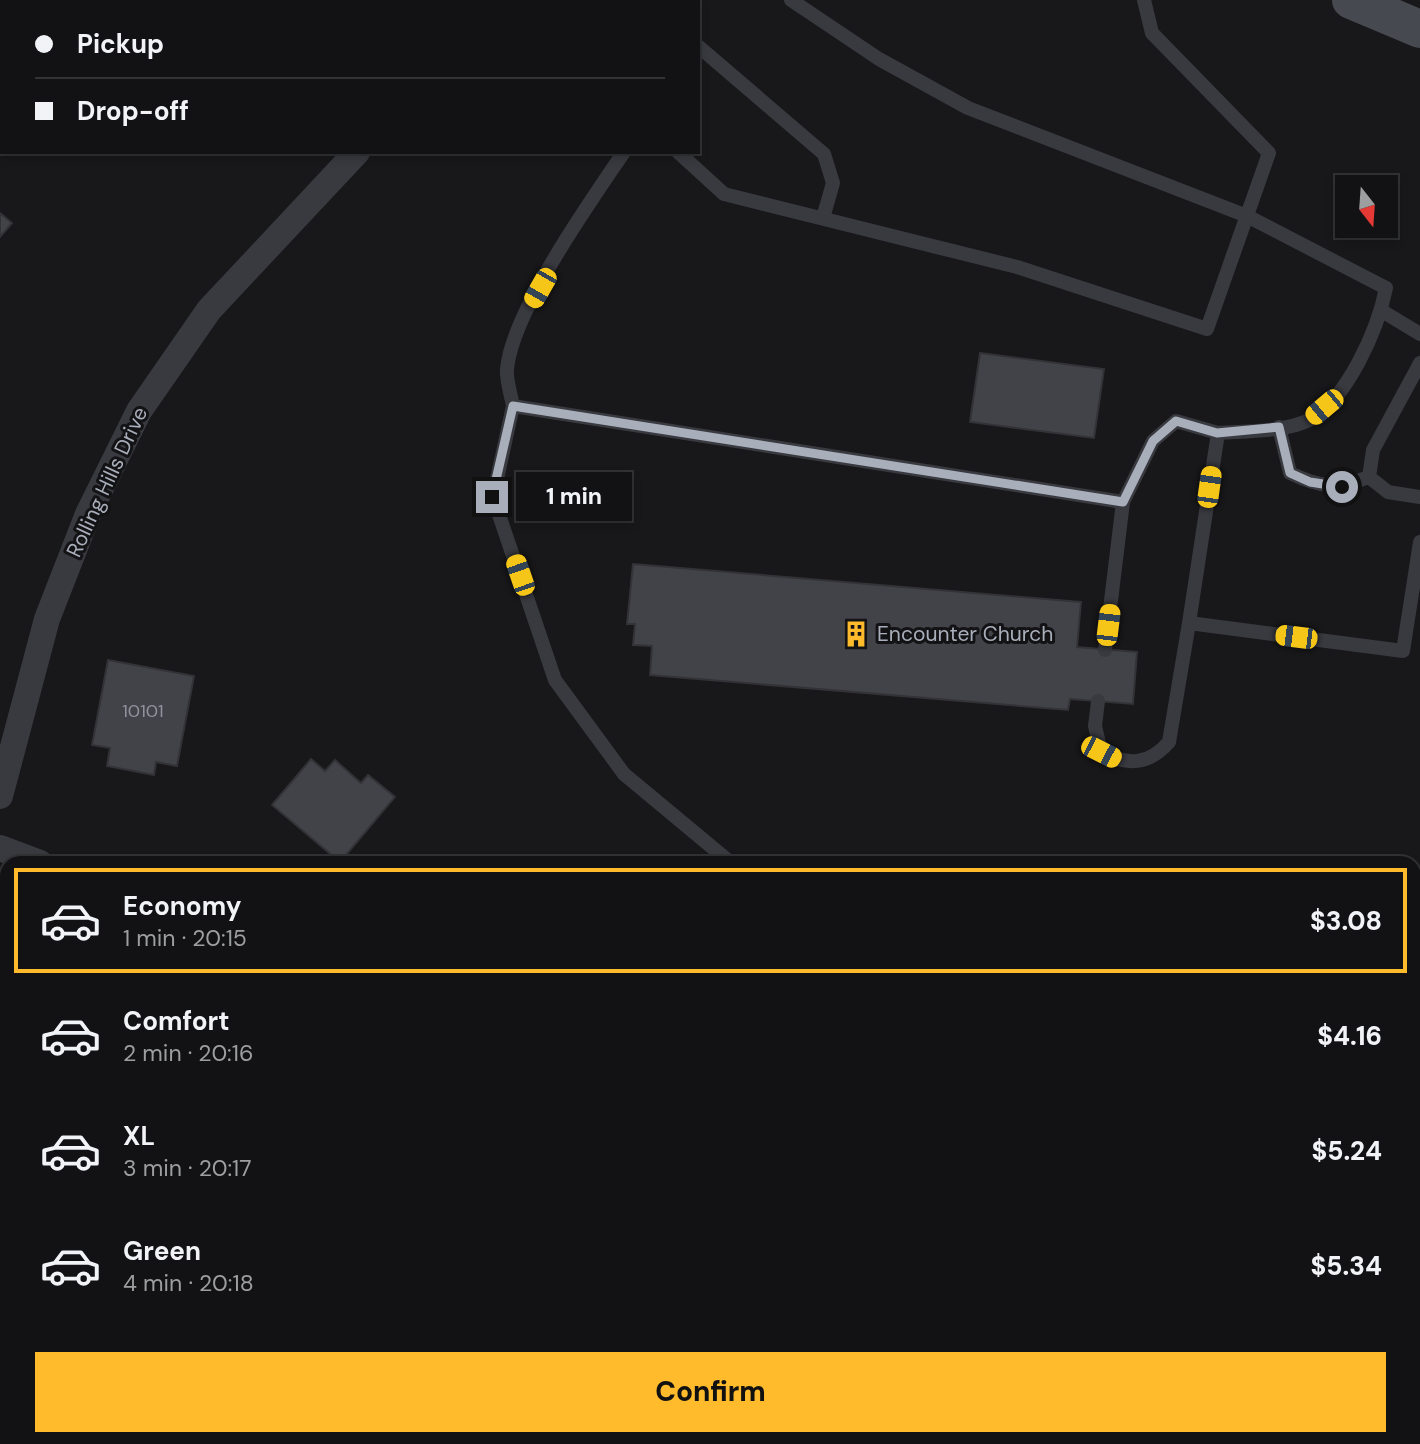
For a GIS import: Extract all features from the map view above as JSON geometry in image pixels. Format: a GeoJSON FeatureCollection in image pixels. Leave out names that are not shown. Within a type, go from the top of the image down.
{"type":"FeatureCollection","features":[{"type":"Feature","properties":{"kind":"main road"},"geometry":{"type":"LineString","coordinates":[[1351,0],[1420,29]]}},
{"type":"Feature","properties":{"kind":"street","name":"Rolling Hills Drive"},"geometry":{"type":"LineString","coordinates":[[0,796],[47,619],[88,514],[139,411],[209,310],[355,154]]}},
{"type":"Feature","properties":{"kind":"street"},"geometry":{"type":"LineString","coordinates":[[0,848],[21,856]]}},
{"type":"Feature","properties":{"kind":"lane"},"geometry":{"type":"LineString","coordinates":[[791,0],[880,59],[968,108],[1247,216],[1386,288],[1382,311],[1341,394],[1308,421],[1279,427],[1217,433],[1176,421],[1153,441],[1123,502],[1105,650]]}},
{"type":"Feature","properties":{"kind":"lane"},"geometry":{"type":"LineString","coordinates":[[680,154],[724,194],[1017,267],[1207,329],[1269,153],[1152,33],[1144,0]]}},
{"type":"Feature","properties":{"kind":"lane"},"geometry":{"type":"LineString","coordinates":[[700,48],[824,154],[833,183],[823,218]]}},
{"type":"Feature","properties":{"kind":"lane"},"geometry":{"type":"LineString","coordinates":[[623,154],[592,199],[519,324],[506,370],[513,406],[492,497],[555,680],[624,774],[723,856]]}},
{"type":"Feature","properties":{"kind":"lane"},"geometry":{"type":"LineString","coordinates":[[1382,311],[1420,334]]}},
{"type":"Feature","properties":{"kind":"lane"},"geometry":{"type":"LineString","coordinates":[[1368,477],[1373,450],[1420,363]]}},
{"type":"Feature","properties":{"kind":"lane"},"geometry":{"type":"LineString","coordinates":[[513,406],[1123,502]]}},
{"type":"Feature","properties":{"kind":"lane"},"geometry":{"type":"LineString","coordinates":[[1279,427],[1290,473],[1310,482],[1342,487],[1368,477]]}},
{"type":"Feature","properties":{"kind":"lane"},"geometry":{"type":"LineString","coordinates":[[1098,701],[1096,726],[1101,752],[1121,762],[1137,763],[1158,754],[1169,742],[1217,433]]}},
{"type":"Feature","properties":{"kind":"lane"},"geometry":{"type":"LineString","coordinates":[[1368,477],[1388,492],[1420,497]]}},
{"type":"Feature","properties":{"kind":"lane"},"geometry":{"type":"LineString","coordinates":[[1189,623],[1403,651],[1420,542]]}},
{"type":"Feature","properties":{"kind":"building"},"geometry":{"type":"Polygon","coordinates":[[[0,213],[12,223],[0,237],[0,213]]]}},
{"type":"Feature","properties":{"kind":"building"},"geometry":{"type":"Polygon","coordinates":[[[980,353],[1104,369],[1094,438],[970,422],[980,353]]]}},
{"type":"Feature","properties":{"kind":"building","name":"Encounter Church"},"geometry":{"type":"Polygon","coordinates":[[[633,564],[1081,602],[1077,647],[1137,652],[1133,704],[1070,699],[1068,710],[650,675],[652,646],[633,645],[635,624],[627,624],[633,564]]]}},
{"type":"Feature","properties":{"kind":"building"},"geometry":{"type":"Polygon","coordinates":[[[108,660],[194,676],[177,766],[156,762],[154,775],[107,766],[110,748],[92,745],[108,660]]]}},
{"type":"Feature","properties":{"kind":"building"},"geometry":{"type":"Polygon","coordinates":[[[311,759],[325,771],[335,760],[361,783],[368,775],[395,797],[345,856],[333,856],[272,805],[311,759]]]}},
{"type":"Feature","properties":{"kind":"place","name":"Encounter Church"},"geometry":{"type":"Point","coordinates":[856,634]}},
{"type":"Feature","properties":{"kind":"route"},"geometry":{"type":"LineString","coordinates":[[492,497],[513,406],[1123,502],[1153,441],[1176,421],[1217,433],[1279,427],[1290,473],[1310,482],[1342,487]]}}]}
